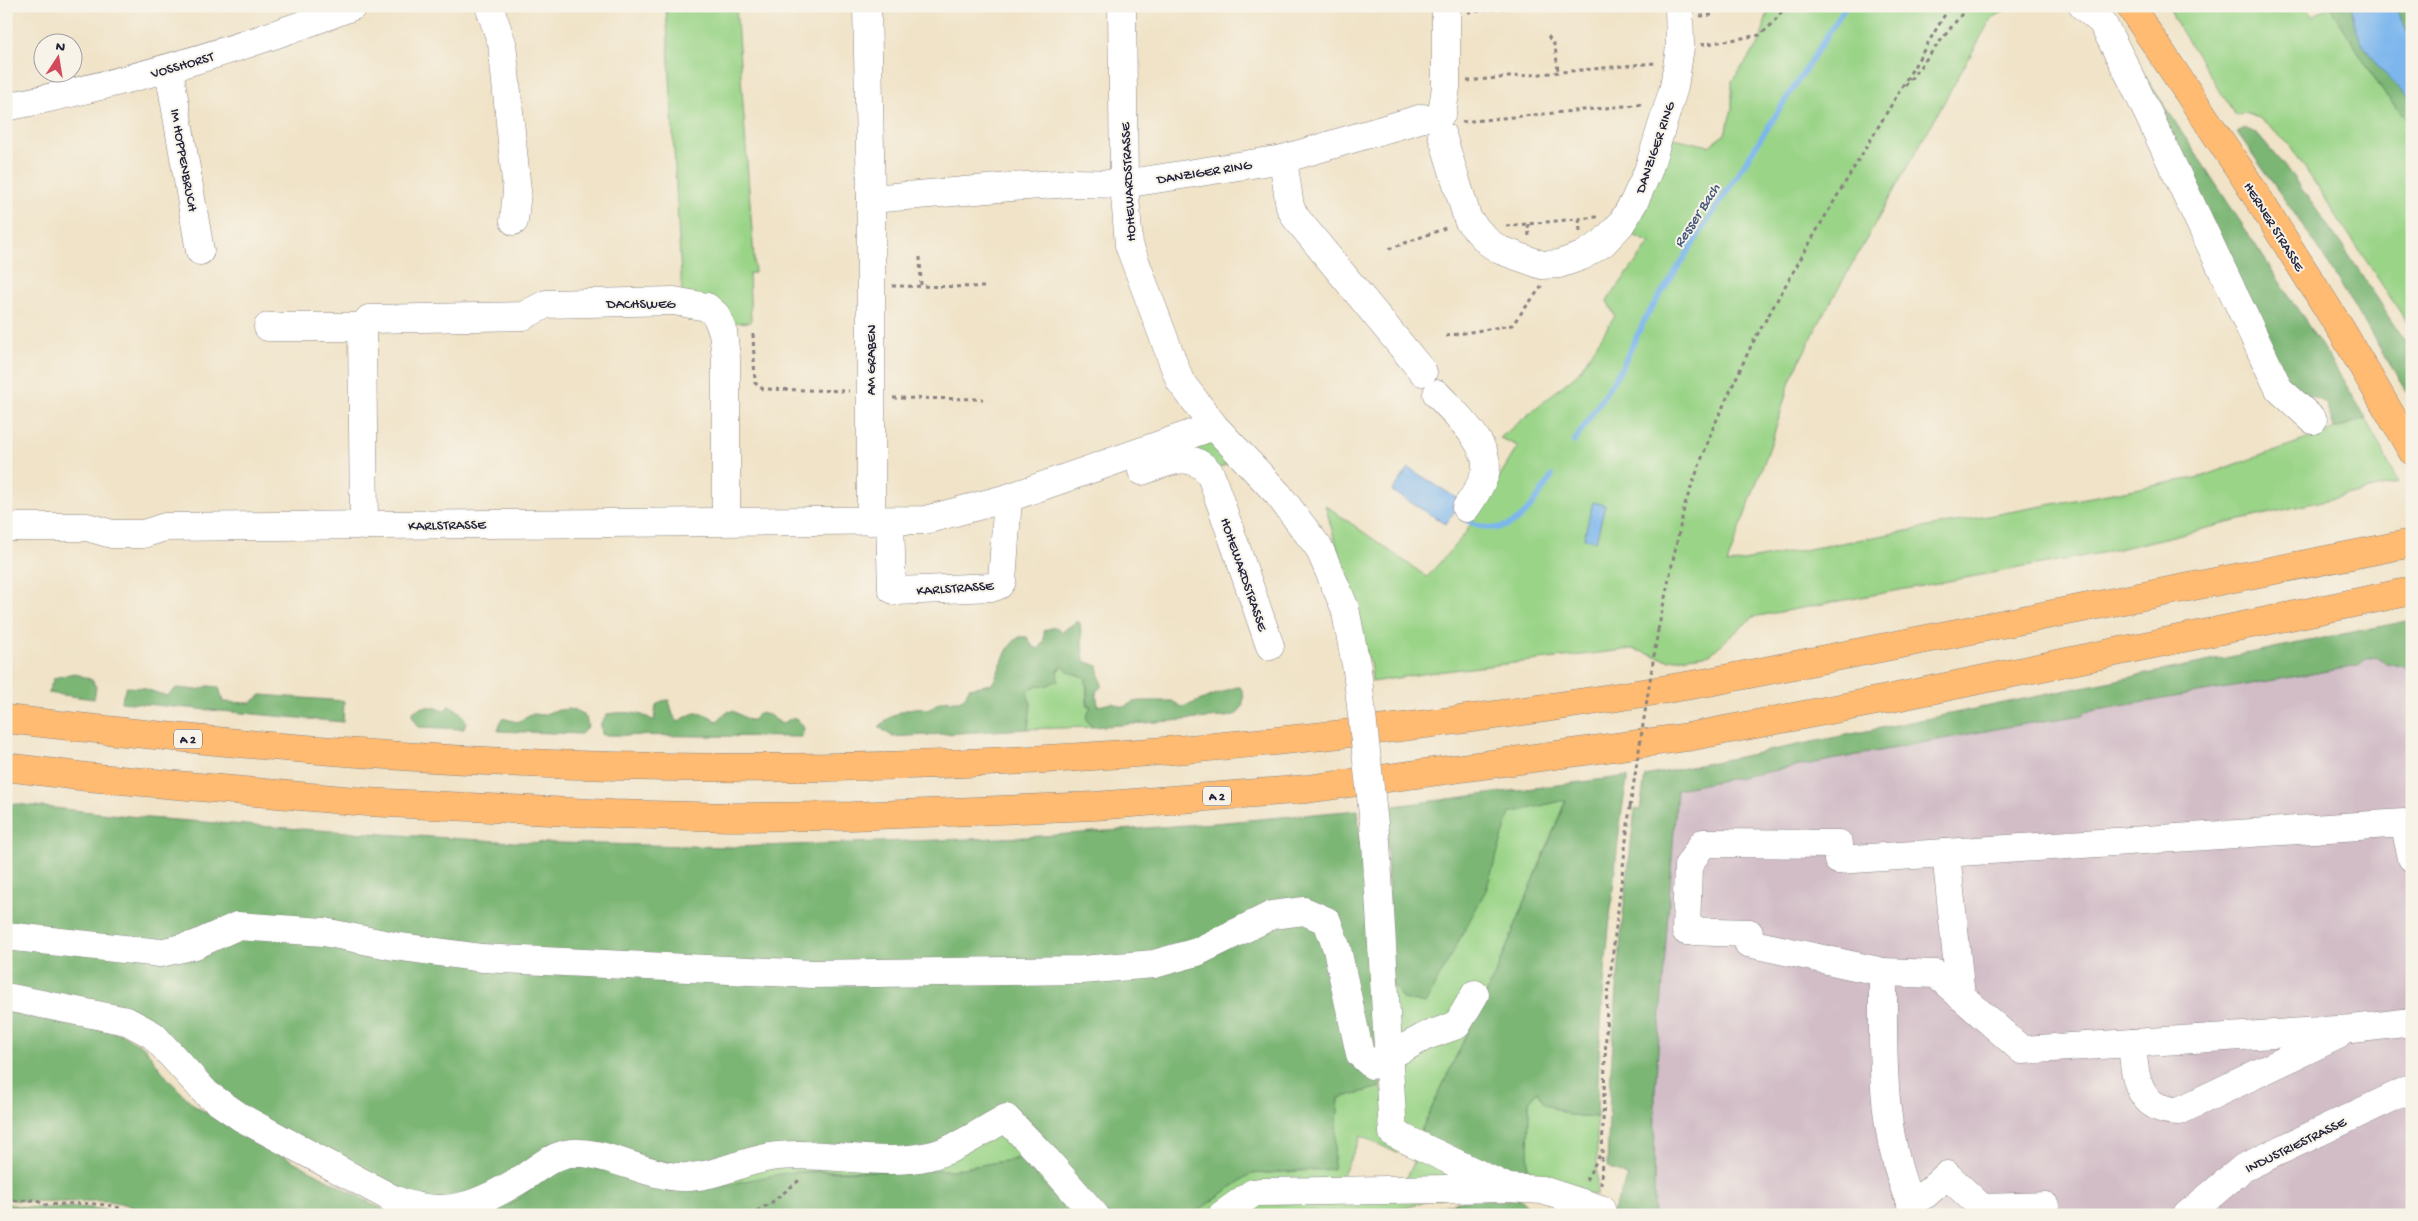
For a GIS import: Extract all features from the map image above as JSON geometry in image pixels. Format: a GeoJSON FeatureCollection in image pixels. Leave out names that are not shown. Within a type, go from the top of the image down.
{"type":"FeatureCollection","features":[{"type":"Feature","properties":{"kind":"main road","name":"HERNER STRASSE"},"geometry":{"type":"LineString","coordinates":[[2130,6],[2247,182],[2342,331],[2412,451]]}},
{"type":"Feature","properties":{"kind":"main road","name":"A 2"},"geometry":{"type":"LineString","coordinates":[[6,719],[236,744],[370,754],[614,766],[859,767],[1068,760],[1300,739],[1463,720],[1619,698],[1719,680],[2412,543]]}},
{"type":"Feature","properties":{"kind":"main road","name":"A 2"},"geometry":{"type":"LineString","coordinates":[[6,767],[87,777],[356,801],[612,814],[732,817],[852,816],[1096,806],[1307,789],[1688,737],[1888,699],[2412,591]]}},
{"type":"Feature","properties":{"kind":"street","name":"VOSSHORST"},"geometry":{"type":"LineString","coordinates":[[6,107],[169,69],[243,46],[352,6]]}},
{"type":"Feature","properties":{"kind":"street"},"geometry":{"type":"LineString","coordinates":[[489,6],[502,43],[518,191],[514,221]]}},
{"type":"Feature","properties":{"kind":"street","name":"AM GRABEN"},"geometry":{"type":"LineString","coordinates":[[867,6],[871,199],[870,395],[880,521]]}},
{"type":"Feature","properties":{"kind":"street","name":"HOHEWARDSTRASSE"},"geometry":{"type":"LineString","coordinates":[[1122,6],[1124,184],[1129,245],[1146,292],[1180,381],[1214,426],[1278,494],[1319,548],[1344,608],[1357,670],[1376,842],[1393,1133],[1508,1188]]}},
{"type":"Feature","properties":{"kind":"street","name":"DANZIGER RING"},"geometry":{"type":"LineString","coordinates":[[1471,224],[1500,250],[1542,265],[1559,264],[1582,256],[1602,243],[1621,224],[1648,171],[1670,102],[1679,55],[1679,6]]}},
{"type":"Feature","properties":{"kind":"street"},"geometry":{"type":"LineString","coordinates":[[2083,6],[2102,22],[2131,78],[2279,389],[2313,420]]}},
{"type":"Feature","properties":{"kind":"street"},"geometry":{"type":"LineString","coordinates":[[1446,10],[1440,115],[1471,224]]}},
{"type":"Feature","properties":{"kind":"street","name":"IM HOPPENBRUCH"},"geometry":{"type":"LineString","coordinates":[[169,69],[200,251]]}},
{"type":"Feature","properties":{"kind":"street","name":"DANZIGER RING"},"geometry":{"type":"LineString","coordinates":[[1124,184],[1283,159],[1440,115]]}},
{"type":"Feature","properties":{"kind":"street"},"geometry":{"type":"LineString","coordinates":[[1283,159],[1290,207],[1296,218],[1430,383],[1474,434],[1484,454],[1485,473],[1466,508]]}},
{"type":"Feature","properties":{"kind":"street"},"geometry":{"type":"LineString","coordinates":[[871,199],[1028,186],[1124,184]]}},
{"type":"Feature","properties":{"kind":"street","name":"DACHSWEG"},"geometry":{"type":"LineString","coordinates":[[268,327],[362,327],[369,319],[523,316],[546,304],[674,301],[707,307],[720,322],[725,349],[726,521]]}},
{"type":"Feature","properties":{"kind":"street"},"geometry":{"type":"LineString","coordinates":[[362,327],[364,526]]}},
{"type":"Feature","properties":{"kind":"street","name":"KARLSTRASSE"},"geometry":{"type":"LineString","coordinates":[[6,527],[87,528],[112,534],[143,534],[165,527],[925,520],[1008,498],[1214,426]]}},
{"type":"Feature","properties":{"kind":"street","name":"HOHEWARDSTRASSE"},"geometry":{"type":"LineString","coordinates":[[1100,466],[1128,475],[1181,458],[1202,464],[1210,473],[1270,646]]}},
{"type":"Feature","properties":{"kind":"street","name":"KARLSTRASSE"},"geometry":{"type":"LineString","coordinates":[[880,521],[892,589],[896,591],[994,586],[999,585],[1002,580],[1008,498]]}},
{"type":"Feature","properties":{"kind":"street"},"geometry":{"type":"LineString","coordinates":[[2412,858],[2404,823],[1838,860],[1839,844],[1703,843],[1688,866],[1686,931],[1749,933],[1748,943],[1883,972],[1936,974],[2022,1050],[2352,1029],[2412,1022]]}},
{"type":"Feature","properties":{"kind":"street"},"geometry":{"type":"LineString","coordinates":[[1946,853],[1962,997]]}},
{"type":"Feature","properties":{"kind":"street"},"geometry":{"type":"LineString","coordinates":[[6,936],[160,954],[195,946],[237,926],[324,932],[394,946],[482,958],[813,974],[1082,970],[1154,964],[1197,952],[1272,915],[1304,911],[1327,920],[1337,949],[1360,1054],[1372,1064],[1426,1036],[1456,1025],[1475,994]]}},
{"type":"Feature","properties":{"kind":"street"},"geometry":{"type":"LineString","coordinates":[[1883,972],[1884,1074],[1894,1157],[1913,1206],[1948,1175],[1982,1208],[2018,1211],[2045,1206]]}},
{"type":"Feature","properties":{"kind":"street"},"geometry":{"type":"LineString","coordinates":[[6,997],[127,1021],[153,1035],[207,1094],[242,1118],[408,1206],[429,1210],[453,1210],[476,1204],[499,1193],[551,1159],[567,1153],[584,1153],[678,1177],[702,1176],[776,1156],[803,1155],[877,1158],[929,1156],[944,1152],[1006,1118],[1046,1159],[1095,1215]]}},
{"type":"Feature","properties":{"kind":"street"},"geometry":{"type":"LineString","coordinates":[[2132,1042],[2135,1077],[2142,1093],[2150,1103],[2165,1110],[2178,1110],[2352,1029]]}},
{"type":"Feature","properties":{"kind":"street","name":"INDUSTRIESTRASSE"},"geometry":{"type":"LineString","coordinates":[[2187,1215],[2243,1168],[2412,1088]]}},
{"type":"Feature","properties":{"kind":"street"},"geometry":{"type":"LineString","coordinates":[[1222,1215],[1253,1194],[1260,1192],[1508,1188],[1542,1190],[1601,1209]]}},
{"type":"Feature","properties":{"kind":"path"},"geometry":{"type":"LineString","coordinates":[[1446,10],[1524,6]]}},
{"type":"Feature","properties":{"kind":"path"},"geometry":{"type":"LineString","coordinates":[[1440,115],[1471,80],[1647,63],[1760,35],[1772,24],[1786,6]]}},
{"type":"Feature","properties":{"kind":"path"},"geometry":{"type":"LineString","coordinates":[[1601,1209],[1607,1003],[1630,807],[1658,630],[1685,504],[1713,428],[1752,344],[1950,6]]}},
{"type":"Feature","properties":{"kind":"path"},"geometry":{"type":"LineString","coordinates":[[1897,96],[1968,6]]}},
{"type":"Feature","properties":{"kind":"path"},"geometry":{"type":"LineString","coordinates":[[1548,36],[1555,46],[1558,71]]}},
{"type":"Feature","properties":{"kind":"path"},"geometry":{"type":"LineString","coordinates":[[1440,115],[1670,102]]}},
{"type":"Feature","properties":{"kind":"path"},"geometry":{"type":"LineString","coordinates":[[1389,249],[1471,224],[1627,213]]}},
{"type":"Feature","properties":{"kind":"path"},"geometry":{"type":"LineString","coordinates":[[920,257],[920,286]]}},
{"type":"Feature","properties":{"kind":"path"},"geometry":{"type":"LineString","coordinates":[[1446,336],[1512,324],[1559,264]]}},
{"type":"Feature","properties":{"kind":"path"},"geometry":{"type":"LineString","coordinates":[[871,285],[988,287]]}},
{"type":"Feature","properties":{"kind":"path"},"geometry":{"type":"LineString","coordinates":[[753,334],[755,383],[762,389],[983,399]]}},
{"type":"Feature","properties":{"kind":"path"},"geometry":{"type":"LineString","coordinates":[[1574,1200],[1602,1152]]}},
{"type":"Feature","properties":{"kind":"path"},"geometry":{"type":"LineString","coordinates":[[750,1215],[771,1203],[804,1176],[803,1155]]}},
{"type":"Feature","properties":{"kind":"path"},"geometry":{"type":"LineString","coordinates":[[6,1200],[37,1200],[43,1205],[89,1204],[112,1207],[136,1215]]}},
{"type":"Feature","properties":{"kind":"shaded area"},"geometry":{"type":"Polygon","coordinates":[[[2412,644],[2412,1215],[1635,1215],[1669,785],[2412,644]]]}},
{"type":"Feature","properties":{"kind":"green space"},"geometry":{"type":"Polygon","coordinates":[[[666,6],[736,6],[755,273],[749,273],[751,322],[728,323],[682,295],[666,6]]]}},
{"type":"Feature","properties":{"kind":"green space"},"geometry":{"type":"Polygon","coordinates":[[[1769,6],[2012,6],[1991,19],[1819,323],[1791,378],[1773,438],[1727,564],[2200,477],[2366,418],[2398,483],[2101,553],[1753,617],[1710,654],[1668,660],[1633,649],[1428,673],[1372,682],[1371,668],[1325,505],[1427,577],[1464,535],[1518,446],[1500,438],[1578,373],[1615,316],[1607,301],[1650,243],[1627,232],[1670,137],[1709,146],[1725,134],[1732,109],[1732,81],[1760,42],[1769,6]]]}},
{"type":"Feature","properties":{"kind":"green space"},"geometry":{"type":"Polygon","coordinates":[[[2169,6],[2306,6],[2313,16],[2330,6],[2384,93],[2412,125],[2412,330],[2289,144],[2259,118],[2245,113],[2236,116],[2174,19],[2169,6]]]}},
{"type":"Feature","properties":{"kind":"green space"},"geometry":{"type":"Polygon","coordinates":[[[2330,6],[2412,6],[2412,125],[2384,93],[2330,6]]]}},
{"type":"Feature","properties":{"kind":"green space"},"geometry":{"type":"Polygon","coordinates":[[[2104,13],[2332,362],[2366,418],[2334,429],[2324,402],[2289,386],[2104,13]]]}},
{"type":"Feature","properties":{"kind":"green space"},"geometry":{"type":"Polygon","coordinates":[[[2245,128],[2257,134],[2291,174],[2350,257],[2412,351],[2412,400],[2315,243],[2237,132],[2245,128]]]}},
{"type":"Feature","properties":{"kind":"green space"},"geometry":{"type":"Polygon","coordinates":[[[1211,437],[1234,460],[1215,471],[1163,459],[1211,437]]]}},
{"type":"Feature","properties":{"kind":"green space"},"geometry":{"type":"Polygon","coordinates":[[[2412,620],[2410,668],[2386,663],[2376,657],[2367,659],[2358,666],[2085,712],[2083,715],[2012,726],[1677,789],[1655,1091],[1654,1215],[1616,1215],[1612,1212],[1628,1177],[1607,1166],[1611,1069],[1622,923],[1635,809],[1640,810],[1645,776],[2412,620]]]}},
{"type":"Feature","properties":{"kind":"green space"},"geometry":{"type":"Polygon","coordinates":[[[1077,621],[1080,623],[1084,661],[1098,666],[1102,686],[1096,692],[1098,706],[1112,703],[1124,707],[1133,702],[1172,701],[1182,707],[1240,687],[1244,698],[1240,709],[1235,716],[1093,727],[1086,718],[1091,706],[1088,706],[1086,678],[1069,672],[1064,666],[1057,670],[1058,680],[1046,686],[1035,686],[1027,693],[1031,704],[1028,728],[1026,729],[893,737],[879,727],[902,711],[916,708],[928,710],[943,701],[959,701],[966,695],[969,688],[992,684],[1009,647],[1019,637],[1027,637],[1033,647],[1040,649],[1044,640],[1044,630],[1056,627],[1062,632],[1077,621]]]}},
{"type":"Feature","properties":{"kind":"green space"},"geometry":{"type":"Polygon","coordinates":[[[1064,666],[1086,678],[1087,706],[1091,705],[1089,724],[1093,727],[1026,729],[1031,704],[1026,693],[1064,666]]]}},
{"type":"Feature","properties":{"kind":"green space"},"geometry":{"type":"Polygon","coordinates":[[[74,673],[92,680],[96,687],[94,699],[48,693],[54,678],[74,673]]]}},
{"type":"Feature","properties":{"kind":"green space"},"geometry":{"type":"Polygon","coordinates":[[[208,686],[219,687],[223,702],[251,703],[261,695],[344,701],[343,722],[121,702],[126,687],[143,688],[166,696],[177,688],[198,690],[208,686]]]}},
{"type":"Feature","properties":{"kind":"green space"},"geometry":{"type":"Polygon","coordinates":[[[669,700],[673,715],[678,722],[697,713],[717,721],[727,712],[733,711],[749,720],[754,720],[759,713],[769,715],[782,724],[792,718],[798,720],[804,728],[802,737],[602,735],[601,723],[607,714],[637,714],[654,721],[656,705],[662,701],[669,700]]]}},
{"type":"Feature","properties":{"kind":"green space"},"geometry":{"type":"Polygon","coordinates":[[[448,706],[459,711],[463,716],[466,722],[464,729],[419,727],[412,716],[416,709],[432,707],[444,710],[448,706]]]}},
{"type":"Feature","properties":{"kind":"green space"},"geometry":{"type":"Polygon","coordinates":[[[576,710],[586,717],[588,727],[581,734],[498,731],[502,718],[517,722],[533,714],[543,715],[553,711],[576,710]]]}},
{"type":"Feature","properties":{"kind":"green space"},"geometry":{"type":"Polygon","coordinates":[[[1628,776],[1618,842],[1606,960],[1597,1117],[1569,1115],[1544,1103],[1537,1091],[1529,1102],[1528,1173],[1516,1185],[1417,1139],[1499,966],[1566,800],[1510,813],[1486,890],[1425,1004],[1402,999],[1391,981],[1386,807],[1628,776]]]}},
{"type":"Feature","properties":{"kind":"green space"},"geometry":{"type":"Polygon","coordinates":[[[1566,799],[1499,966],[1417,1139],[1399,1130],[1391,981],[1486,890],[1510,813],[1566,799]]]}},
{"type":"Feature","properties":{"kind":"green space"},"geometry":{"type":"Polygon","coordinates":[[[6,803],[148,818],[514,842],[733,847],[1028,837],[1358,810],[1360,846],[1369,848],[1381,1087],[1339,1098],[1333,1169],[1250,1174],[1192,1215],[1102,1215],[1023,1124],[933,1151],[706,1169],[590,1149],[497,1188],[429,1205],[244,1114],[156,1030],[6,989],[6,803]]]}},
{"type":"Feature","properties":{"kind":"green space"},"geometry":{"type":"Polygon","coordinates":[[[6,1011],[122,1034],[144,1047],[168,1079],[195,1106],[230,1127],[393,1215],[146,1215],[115,1202],[45,1202],[6,1198],[6,1011]]]}},
{"type":"Feature","properties":{"kind":"green space"},"geometry":{"type":"Polygon","coordinates":[[[1381,1087],[1401,1145],[1397,1153],[1361,1136],[1338,1185],[1211,1215],[1192,1215],[1250,1174],[1333,1169],[1339,1098],[1381,1087]]]}},
{"type":"Feature","properties":{"kind":"green space"},"geometry":{"type":"Polygon","coordinates":[[[1537,1091],[1542,1099],[1555,1110],[1570,1115],[1597,1117],[1597,1195],[1516,1185],[1528,1173],[1529,1102],[1537,1091]]]}},
{"type":"Feature","properties":{"kind":"green space"},"geometry":{"type":"Polygon","coordinates":[[[1009,1132],[1090,1215],[1070,1215],[1021,1158],[953,1170],[809,1171],[698,1190],[672,1191],[654,1187],[621,1173],[538,1183],[513,1203],[488,1215],[439,1215],[546,1167],[1009,1132]]]}},
{"type":"Feature","properties":{"kind":"green space"},"geometry":{"type":"Polygon","coordinates":[[[1406,1147],[1487,1183],[1403,1185],[1415,1161],[1402,1154],[1406,1147]]]}},
{"type":"Feature","properties":{"kind":"green space"},"geometry":{"type":"Polygon","coordinates":[[[1021,1158],[1070,1215],[488,1215],[513,1203],[556,1169],[589,1167],[621,1173],[654,1187],[672,1191],[698,1190],[791,1172],[953,1170],[1021,1158]]]}},
{"type":"Feature","properties":{"kind":"green space"},"geometry":{"type":"Polygon","coordinates":[[[1444,1197],[1371,1215],[1316,1215],[1316,1211],[1230,1215],[1245,1205],[1444,1197]]]}},
{"type":"Feature","properties":{"kind":"green space"},"geometry":{"type":"Polygon","coordinates":[[[1478,1197],[1520,1199],[1536,1215],[1407,1215],[1478,1197]]]}},
{"type":"Feature","properties":{"kind":"green space"},"geometry":{"type":"Polygon","coordinates":[[[6,1203],[34,1208],[92,1208],[120,1215],[6,1215],[6,1203]]]}},
{"type":"Feature","properties":{"kind":"water"},"geometry":{"type":"Polygon","coordinates":[[[2352,6],[2394,6],[2408,32],[2412,34],[2412,100],[2382,70],[2364,46],[2354,20],[2352,6]]]}},
{"type":"Feature","properties":{"kind":"water"},"geometry":{"type":"Polygon","coordinates":[[[1409,468],[1461,501],[1446,524],[1392,491],[1409,468]]]}},
{"type":"Feature","properties":{"kind":"water"},"geometry":{"type":"Polygon","coordinates":[[[1593,502],[1605,505],[1596,541],[1584,538],[1593,502]]]}},
{"type":"Feature","properties":{"kind":"waterway","name":"Resser Bach"},"geometry":{"type":"LineString","coordinates":[[1574,442],[1621,369],[1646,317],[1846,6]]}},
{"type":"Feature","properties":{"kind":"waterway","name":"Resser Bach"},"geometry":{"type":"LineString","coordinates":[[1463,518],[1479,526],[1494,528],[1506,526],[1516,521],[1526,512],[1552,476]]}}]}
